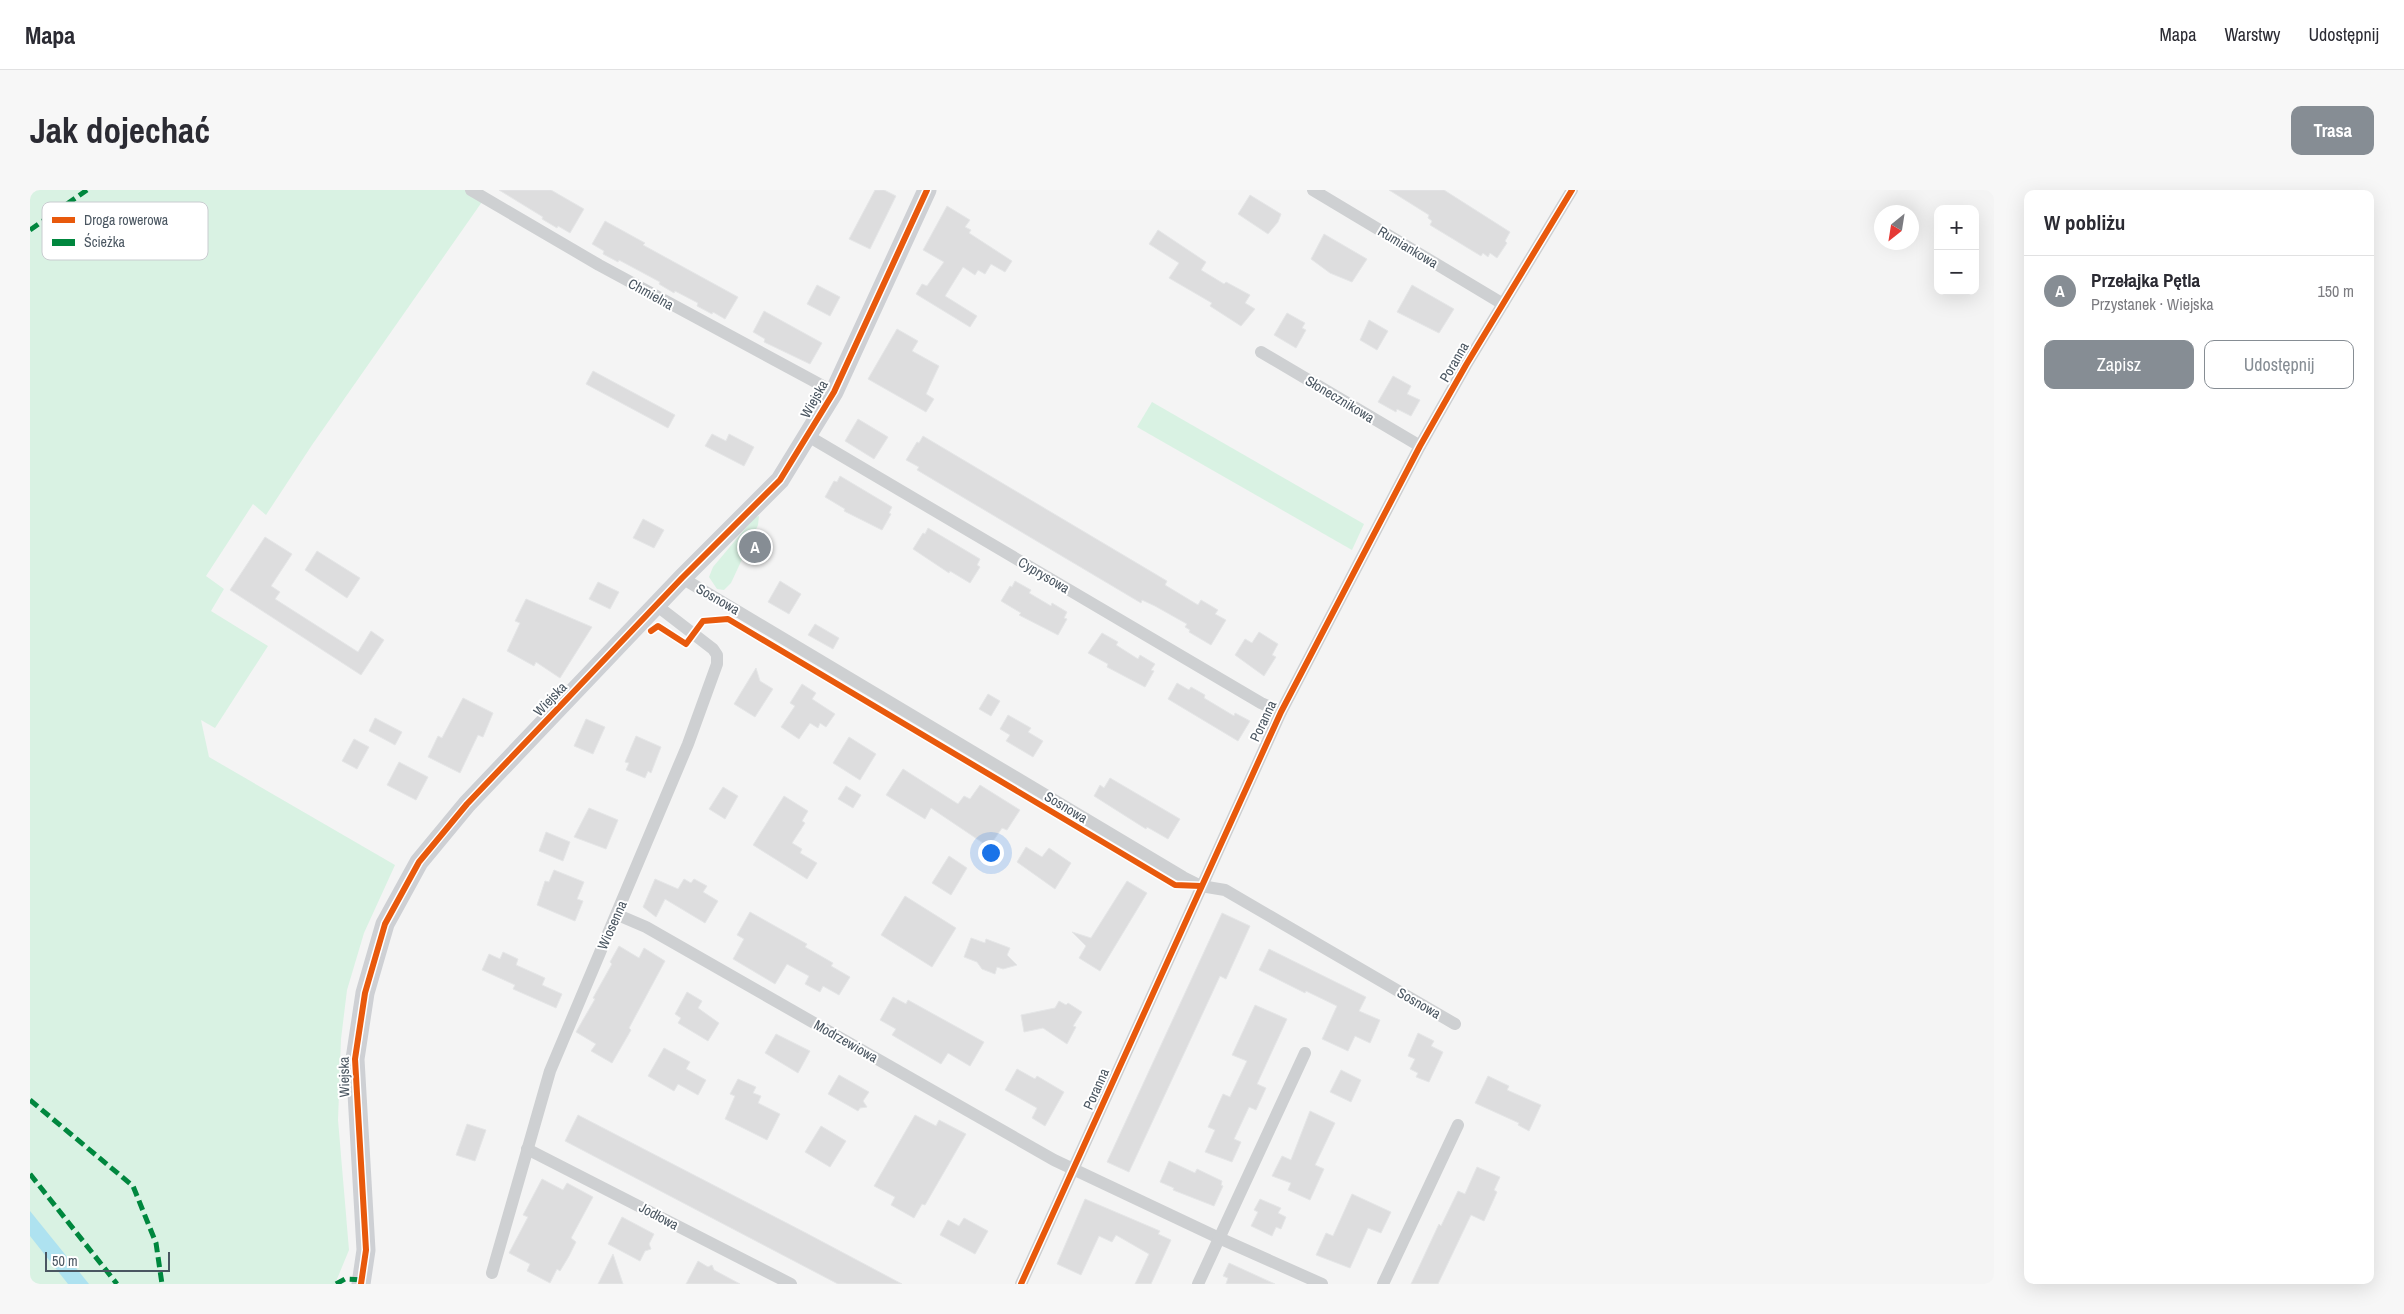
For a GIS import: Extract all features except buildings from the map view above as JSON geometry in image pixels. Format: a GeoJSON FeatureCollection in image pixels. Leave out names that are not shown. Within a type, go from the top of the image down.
{"type":"FeatureCollection","features":[{"type":"Feature","properties":{"kind":"street","name":"Chmielna"},"geometry":{"type":"LineString","coordinates":[[471,190],[599,265],[834,392]]}},
{"type":"Feature","properties":{"kind":"street","name":"Wiejska"},"geometry":{"type":"LineString","coordinates":[[361,1284],[366,1250],[355,1059],[365,993],[385,924],[419,862],[467,804],[682,578],[780,480],[834,392],[927,190]]}},
{"type":"Feature","properties":{"kind":"street","name":"Rumiankowa"},"geometry":{"type":"LineString","coordinates":[[1313,190],[1503,304]]}},
{"type":"Feature","properties":{"kind":"street","name":"Poranna"},"geometry":{"type":"LineString","coordinates":[[1021,1284],[1281,712],[1420,446],[1572,190]]}},
{"type":"Feature","properties":{"kind":"street","name":"Słonecznikowa"},"geometry":{"type":"LineString","coordinates":[[1261,352],[1420,446]]}},
{"type":"Feature","properties":{"kind":"street","name":"Cyprysowa"},"geometry":{"type":"LineString","coordinates":[[808,436],[1261,703],[1281,712]]}},
{"type":"Feature","properties":{"kind":"street","name":"Sosnowa"},"geometry":{"type":"LineString","coordinates":[[682,578],[1201,886],[1224,890],[1455,1024]]}},
{"type":"Feature","properties":{"kind":"street","name":"Wiosenna"},"geometry":{"type":"LineString","coordinates":[[492,1273],[550,1071],[618,915],[688,744],[717,664],[717,656],[713,649],[656,605]]}},
{"type":"Feature","properties":{"kind":"street","name":"Modrzewiowa"},"geometry":{"type":"LineString","coordinates":[[618,915],[646,928],[1074,1169]]}},
{"type":"Feature","properties":{"kind":"street"},"geometry":{"type":"LineString","coordinates":[[1198,1284],[1305,1054]]}},
{"type":"Feature","properties":{"kind":"street"},"geometry":{"type":"LineString","coordinates":[[1383,1284],[1458,1125]]}},
{"type":"Feature","properties":{"kind":"street","name":"Jodłowa"},"geometry":{"type":"LineString","coordinates":[[527,1149],[791,1284]]}},
{"type":"Feature","properties":{"kind":"street"},"geometry":{"type":"LineString","coordinates":[[1074,1169],[1219,1238],[1322,1284]]}},
{"type":"Feature","properties":{"kind":"green space"},"geometry":{"type":"Polygon","coordinates":[[[30,190],[469,190],[484,199],[312,445],[266,515],[253,504],[206,576],[224,589],[211,611],[268,646],[215,728],[201,720],[209,757],[395,865],[364,933],[347,990],[341,1039],[338,1120],[349,1250],[335,1284],[30,1284],[30,190]]]}},
{"type":"Feature","properties":{"kind":"green space"},"geometry":{"type":"Polygon","coordinates":[[[1152,402],[1364,524],[1352,550],[1137,427],[1152,402]]]}},
{"type":"Feature","properties":{"kind":"green space"},"geometry":{"type":"Polygon","coordinates":[[[759,516],[758,525],[731,583],[724,590],[717,589],[709,577],[713,567],[755,517],[759,516]]]}},
{"type":"Feature","properties":{"kind":"water"},"geometry":{"type":"Polygon","coordinates":[[[30,1211],[89,1284],[68,1284],[30,1236],[30,1211]]]}},
{"type":"Feature","properties":{"kind":"marked path"},"geometry":{"type":"LineString","coordinates":[[70,202],[87,190]]}},
{"type":"Feature","properties":{"kind":"marked path"},"geometry":{"type":"LineString","coordinates":[[30,230],[42,222]]}},
{"type":"Feature","properties":{"kind":"marked path"},"geometry":{"type":"LineString","coordinates":[[30,1100],[133,1186],[156,1243],[162,1284]]}},
{"type":"Feature","properties":{"kind":"marked path"},"geometry":{"type":"LineString","coordinates":[[30,1174],[117,1284]]}},
{"type":"Feature","properties":{"kind":"marked path"},"geometry":{"type":"LineString","coordinates":[[336,1284],[345,1279],[363,1280]]}},
{"type":"Feature","properties":{"kind":"cycle path"},"geometry":{"type":"LineString","coordinates":[[361,1284],[366,1250],[355,1059],[365,993],[385,924],[419,862],[467,804],[682,578],[780,480],[834,392],[927,190]]}},
{"type":"Feature","properties":{"kind":"cycle path"},"geometry":{"type":"LineString","coordinates":[[1021,1284],[1281,712],[1420,446],[1466,365],[1572,190]]}},
{"type":"Feature","properties":{"kind":"cycle path"},"geometry":{"type":"LineString","coordinates":[[651,631],[658,626],[686,644],[703,621],[728,619],[1175,885],[1201,886]]}},
{"type":"Feature","properties":{"kind":"place","name":"Przełajka Pętla"},"geometry":{"type":"Point","coordinates":[755,547]}}]}
